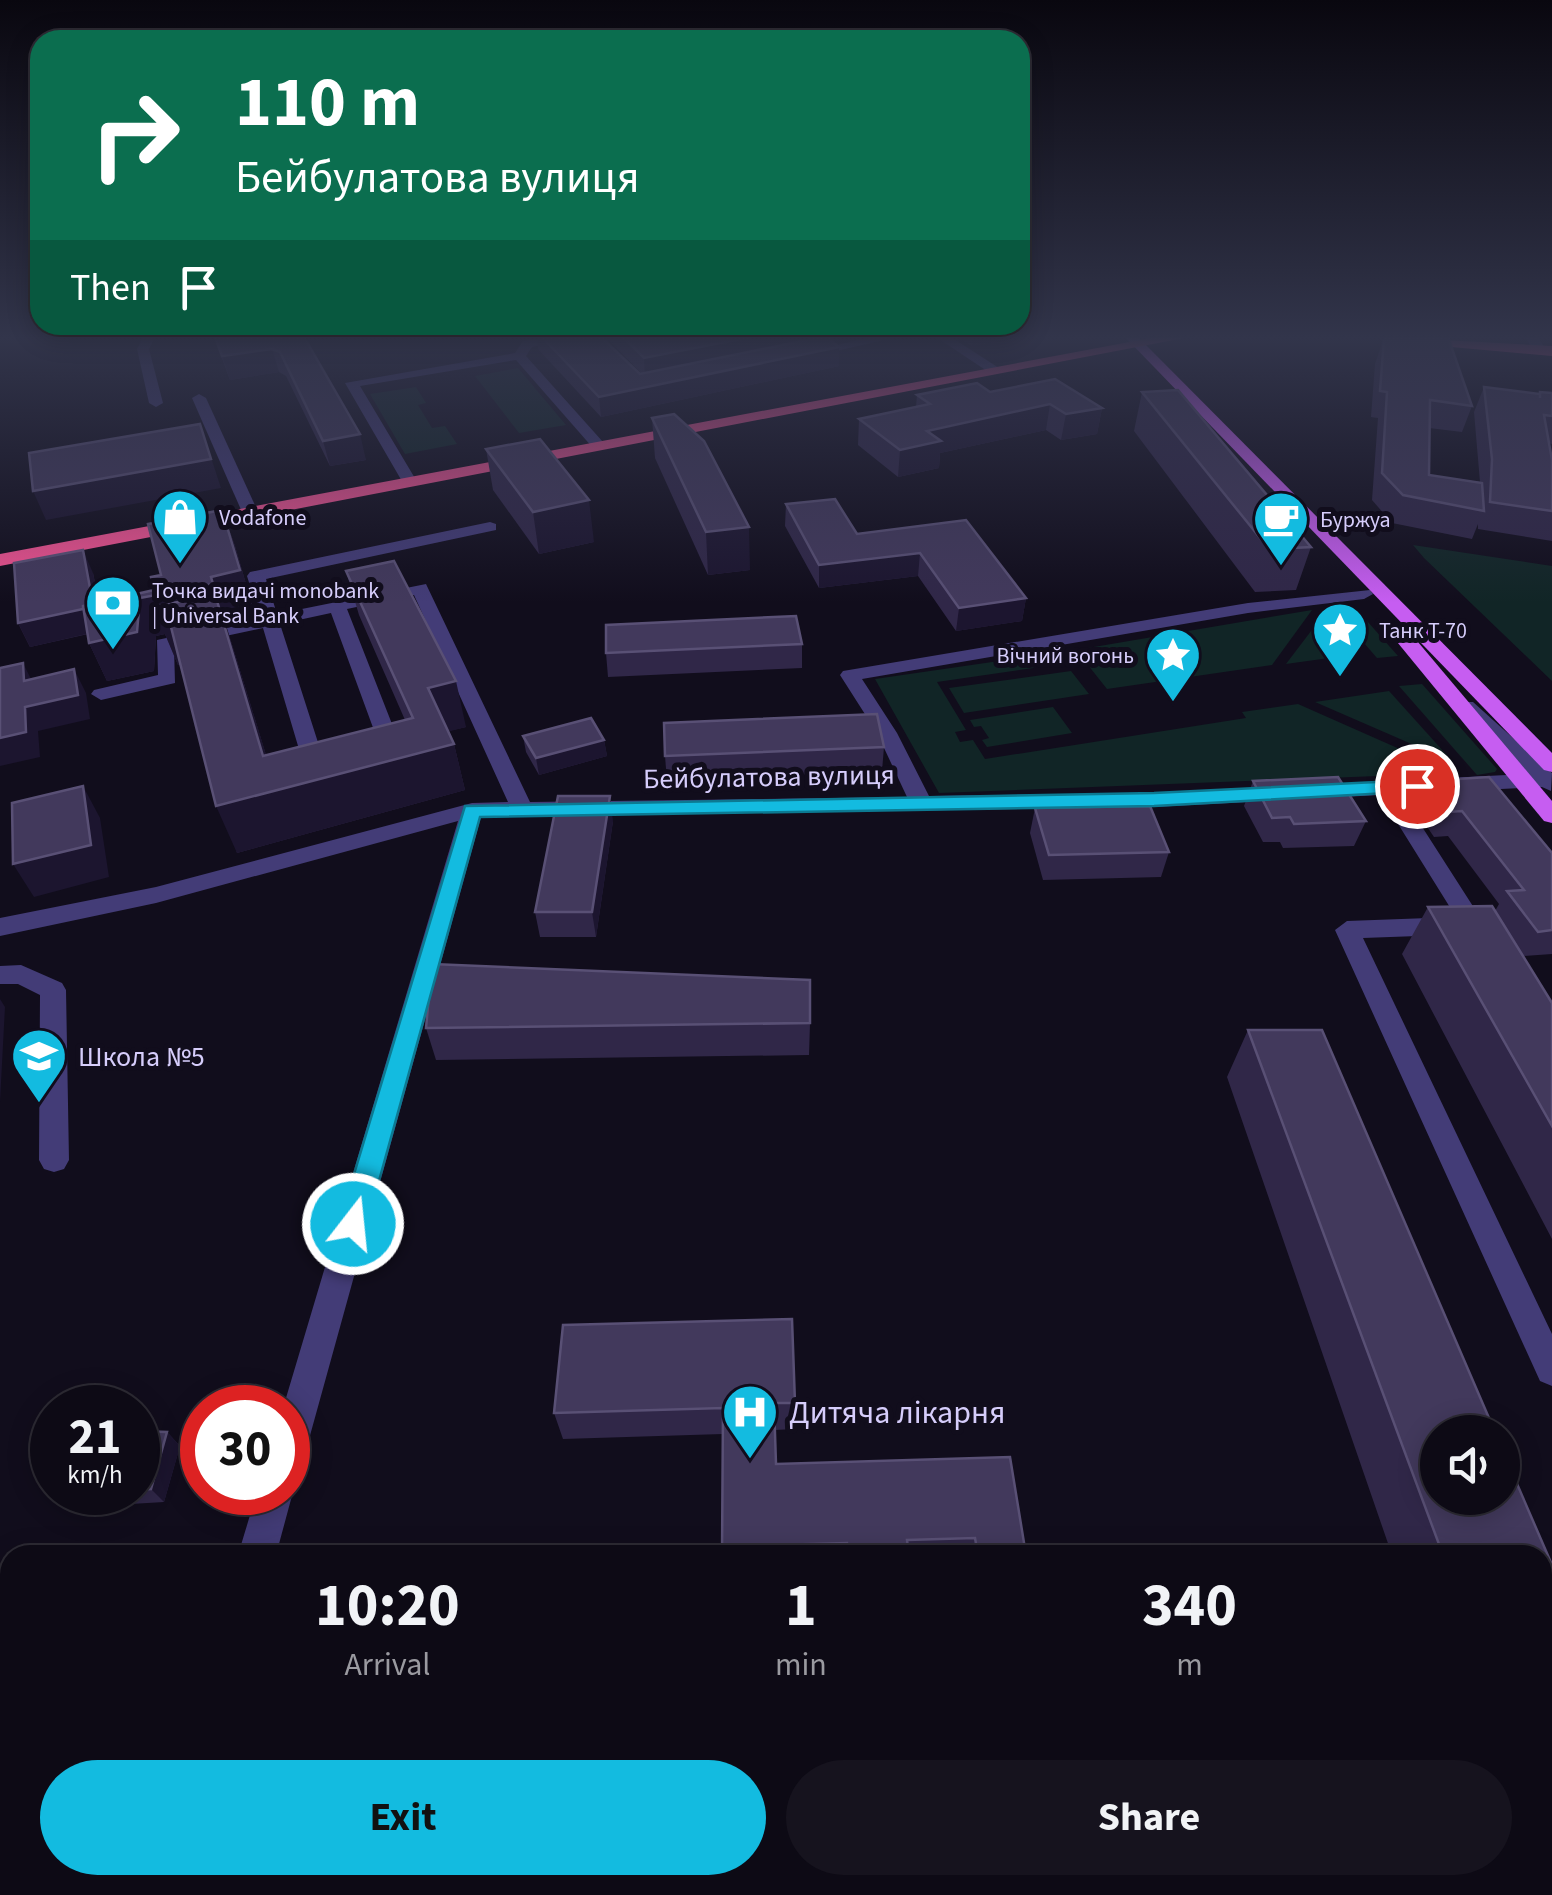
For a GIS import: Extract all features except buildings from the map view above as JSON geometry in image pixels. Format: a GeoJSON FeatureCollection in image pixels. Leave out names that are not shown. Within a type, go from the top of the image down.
{"type":"FeatureCollection","features":[{"type":"Feature","properties":{"kind":"highway"},"geometry":{"type":"LineString","coordinates":[[0,560],[702,425]]}},
{"type":"Feature","properties":{"kind":"main road"},"geometry":{"type":"LineString","coordinates":[[1218,425],[1546,778],[1552,816]]}},
{"type":"Feature","properties":{"kind":"main road"},"geometry":{"type":"LineString","coordinates":[[1247,454],[1462,703],[1546,778]]}},
{"type":"Feature","properties":{"kind":"street"},"geometry":{"type":"LineString","coordinates":[[211,425],[250,512]]}},
{"type":"Feature","properties":{"kind":"street"},"geometry":{"type":"LineString","coordinates":[[376,425],[408,480]]}},
{"type":"Feature","properties":{"kind":"street"},"geometry":{"type":"LineString","coordinates":[[581,425],[598,445]]}},
{"type":"Feature","properties":{"kind":"street"},"geometry":{"type":"LineString","coordinates":[[336,606],[392,747],[315,766],[256,576],[490,527]]}},
{"type":"Feature","properties":{"kind":"street"},"geometry":{"type":"LineString","coordinates":[[101,694],[168,679],[164,644],[420,588],[523,810]]}},
{"type":"Feature","properties":{"kind":"street"},"geometry":{"type":"LineString","coordinates":[[922,804],[887,733],[850,675],[1230,611],[1364,594]]}},
{"type":"Feature","properties":{"kind":"street","name":"Бейбулатова вулиця"},"geometry":{"type":"LineString","coordinates":[[0,927],[156,895],[472,810],[1154,800],[1546,778]]}},
{"type":"Feature","properties":{"kind":"street"},"geometry":{"type":"LineString","coordinates":[[1386,788],[1473,925],[1347,930],[1552,1370]]}},
{"type":"Feature","properties":{"kind":"street"},"geometry":{"type":"LineString","coordinates":[[307,1385],[472,810]]}},
{"type":"Feature","properties":{"kind":"street"},"geometry":{"type":"LineString","coordinates":[[0,975],[20,974],[53,990],[54,1160]]}},
{"type":"Feature","properties":{"kind":"street"},"geometry":{"type":"LineString","coordinates":[[260,1545],[268,1515]]}},
{"type":"Feature","properties":{"kind":"green space"},"geometry":{"type":"Polygon","coordinates":[[[388,425],[445,426],[457,444],[405,454],[388,425]]]}},
{"type":"Feature","properties":{"kind":"green space"},"geometry":{"type":"Polygon","coordinates":[[[513,425],[563,425],[519,433],[513,425]]]}},
{"type":"Feature","properties":{"kind":"green space"},"geometry":{"type":"Polygon","coordinates":[[[1413,545],[1552,566],[1552,681],[1424,558],[1413,545]]]}},
{"type":"Feature","properties":{"kind":"green space"},"geometry":{"type":"Polygon","coordinates":[[[1333,607],[1359,612],[1398,656],[1377,658],[1333,607]]]}},
{"type":"Feature","properties":{"kind":"green space"},"geometry":{"type":"Polygon","coordinates":[[[1312,610],[1272,665],[1107,689],[1076,650],[1312,610]]]}},
{"type":"Feature","properties":{"kind":"green space"},"geometry":{"type":"Polygon","coordinates":[[[1324,614],[1358,654],[1286,664],[1324,614]]]}},
{"type":"Feature","properties":{"kind":"green space"},"geometry":{"type":"Polygon","coordinates":[[[1060,652],[1068,663],[937,682],[966,730],[955,732],[960,742],[973,740],[985,759],[1246,718],[1242,712],[1298,704],[1454,773],[939,793],[875,679],[1060,652]]]}},
{"type":"Feature","properties":{"kind":"green space"},"geometry":{"type":"Polygon","coordinates":[[[1071,671],[1089,694],[964,713],[949,688],[1071,671]]]}},
{"type":"Feature","properties":{"kind":"green space"},"geometry":{"type":"Polygon","coordinates":[[[1422,684],[1497,769],[1495,772],[1477,775],[1399,686],[1422,684]]]}},
{"type":"Feature","properties":{"kind":"green space"},"geometry":{"type":"Polygon","coordinates":[[[1389,691],[1453,762],[1315,702],[1389,691]]]}},
{"type":"Feature","properties":{"kind":"green space"},"geometry":{"type":"Polygon","coordinates":[[[1053,707],[1072,733],[987,747],[982,740],[989,738],[981,726],[974,727],[970,720],[1053,707]]]}},
{"type":"Feature","properties":{"kind":"place","name":"Vodafone"},"geometry":{"type":"Point","coordinates":[180,566]}},
{"type":"Feature","properties":{"kind":"place","name":"Буржуа"},"geometry":{"type":"Point","coordinates":[1281,568]}},
{"type":"Feature","properties":{"kind":"place","name":"Точка видачі monobank | Universal Bank"},"geometry":{"type":"Point","coordinates":[113,652]}},
{"type":"Feature","properties":{"kind":"place","name":"Танк Т-70"},"geometry":{"type":"Point","coordinates":[1340,679]}},
{"type":"Feature","properties":{"kind":"place","name":"Вічний вогонь"},"geometry":{"type":"Point","coordinates":[1173,704]}},
{"type":"Feature","properties":{"kind":"place","name":"Школа №5"},"geometry":{"type":"Point","coordinates":[39,1105]}},
{"type":"Feature","properties":{"kind":"place","name":"Дитяча лікарня"},"geometry":{"type":"Point","coordinates":[750,1461]}},
{"type":"Feature","properties":{"kind":"route"},"geometry":{"type":"LineString","coordinates":[[353,1224],[472,810],[1154,800],[1417,786]]}}]}
